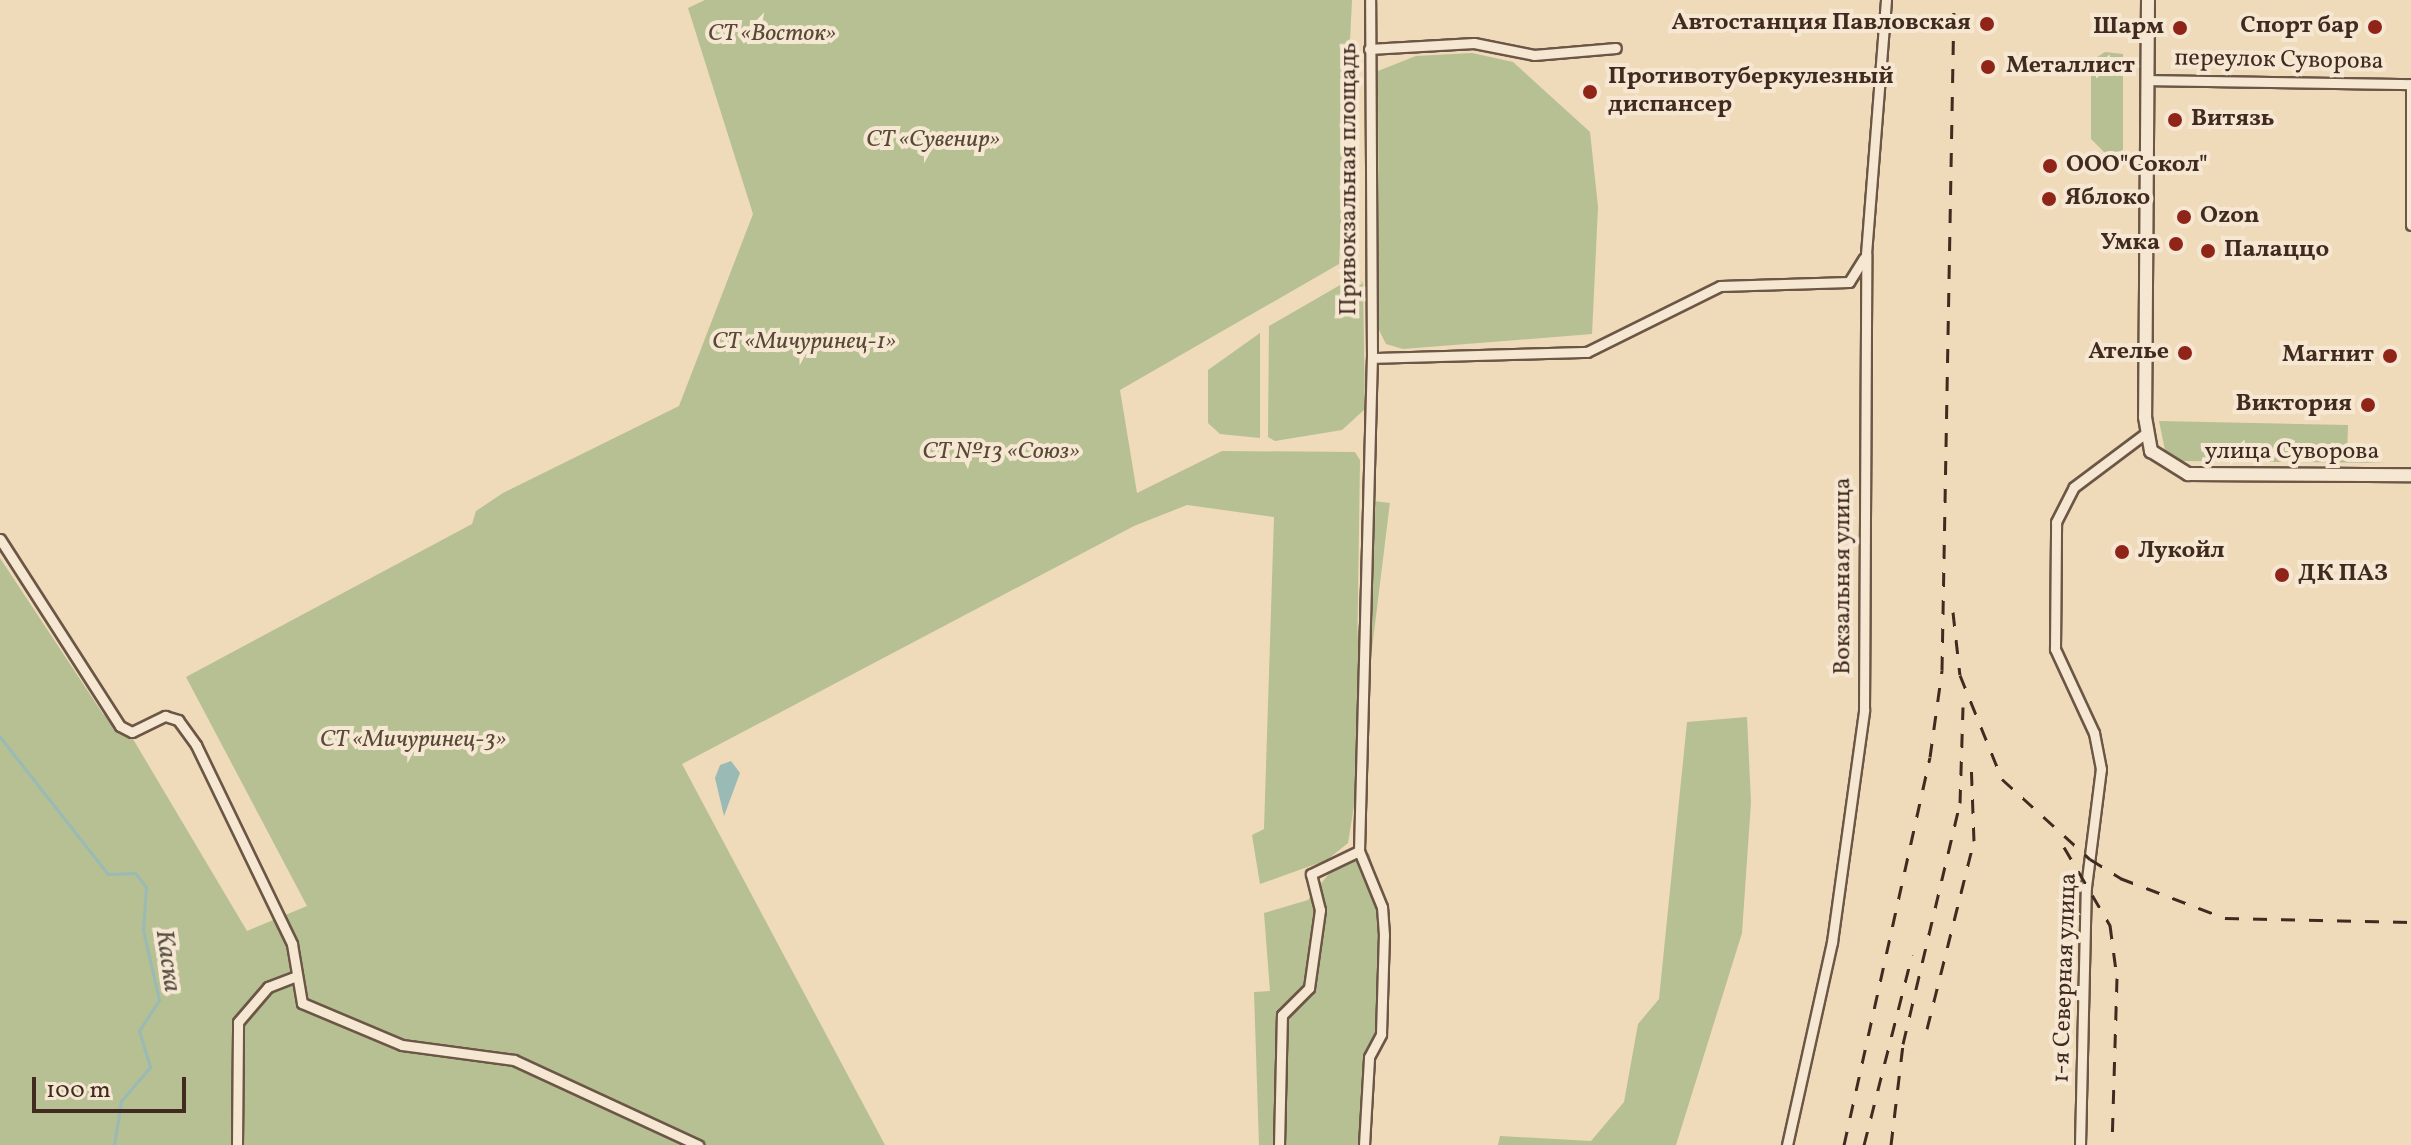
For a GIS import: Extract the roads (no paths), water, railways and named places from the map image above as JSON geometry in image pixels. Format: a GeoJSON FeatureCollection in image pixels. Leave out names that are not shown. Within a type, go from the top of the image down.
{"type":"FeatureCollection","features":[{"type":"Feature","properties":{"kind":"street","name":"Привокзальная площадь"},"geometry":{"type":"LineString","coordinates":[[1359,851],[1372,358],[1370,0]]}},
{"type":"Feature","properties":{"kind":"street","name":"Вокзальная улица"},"geometry":{"type":"LineString","coordinates":[[1787,1145],[1837,914],[1864,710],[1866,254],[1886,0]]}},
{"type":"Feature","properties":{"kind":"street"},"geometry":{"type":"LineString","coordinates":[[2146,433],[2148,0]]}},
{"type":"Feature","properties":{"kind":"street"},"geometry":{"type":"LineString","coordinates":[[1369,49],[1474,43],[1534,55],[1616,48]]}},
{"type":"Feature","properties":{"kind":"street","name":"переулок Суворова"},"geometry":{"type":"LineString","coordinates":[[2147,80],[2411,84],[2411,225]]}},
{"type":"Feature","properties":{"kind":"street"},"geometry":{"type":"LineString","coordinates":[[1372,358],[1587,352],[1720,286],[1849,282],[1866,254]]}},
{"type":"Feature","properties":{"kind":"street","name":"улица Суворова"},"geometry":{"type":"LineString","coordinates":[[2146,433],[2156,457],[2188,474],[2411,475]]}},
{"type":"Feature","properties":{"kind":"street","name":"1-я Северная улица"},"geometry":{"type":"LineString","coordinates":[[2080,1145],[2086,887],[2101,769],[2094,733],[2055,649],[2056,522],[2074,487],[2146,433]]}},
{"type":"Feature","properties":{"kind":"street"},"geometry":{"type":"LineString","coordinates":[[0,539],[120,726],[132,732],[165,716],[178,720],[196,745],[292,944],[302,1003],[402,1045],[514,1060],[698,1145]]}},
{"type":"Feature","properties":{"kind":"street"},"geometry":{"type":"LineString","coordinates":[[1279,1145],[1282,1015],[1309,988],[1320,910],[1311,874],[1359,851],[1382,907],[1384,935],[1381,1034],[1369,1057],[1364,1145]]}},
{"type":"Feature","properties":{"kind":"street"},"geometry":{"type":"LineString","coordinates":[[237,1145],[238,1022],[268,987],[297,976]]}},
{"type":"Feature","properties":{"kind":"water"},"geometry":{"type":"Polygon","coordinates":[[[731,761],[740,773],[724,816],[715,778],[720,765],[731,761]]]}},
{"type":"Feature","properties":{"kind":"waterway","name":"Каска"},"geometry":{"type":"LineString","coordinates":[[0,737],[108,874],[135,873],[146,887],[143,930],[159,1000],[139,1031],[150,1067],[121,1101],[114,1145]]}},
{"type":"Feature","properties":{"kind":"railway"},"geometry":{"type":"LineString","coordinates":[[1844,1145],[1930,757],[1942,670],[1954,0]]}},
{"type":"Feature","properties":{"kind":"railway"},"geometry":{"type":"LineString","coordinates":[[1953,612],[1960,675],[2002,779],[2090,859],[2120,878],[2225,918],[2411,922]]}},
{"type":"Feature","properties":{"kind":"railway"},"geometry":{"type":"LineString","coordinates":[[1891,1145],[1903,1044],[1960,803],[1963,707]]}},
{"type":"Feature","properties":{"kind":"railway"},"geometry":{"type":"LineString","coordinates":[[1927,1029],[1974,841],[1971,761]]}},
{"type":"Feature","properties":{"kind":"railway"},"geometry":{"type":"LineString","coordinates":[[2064,847],[2110,925],[2117,978],[2112,1145]]}},
{"type":"Feature","properties":{"kind":"railway"},"geometry":{"type":"LineString","coordinates":[[1864,1145],[1912,955]]}},
{"type":"Feature","properties":{"kind":"place","name":"Автостанция Павловская"},"geometry":{"type":"Point","coordinates":[1987,24]}},
{"type":"Feature","properties":{"kind":"place","name":"Спорт бар"},"geometry":{"type":"Point","coordinates":[2375,27]}},
{"type":"Feature","properties":{"kind":"place","name":"Шарм"},"geometry":{"type":"Point","coordinates":[2180,28]}},
{"type":"Feature","properties":{"kind":"place","name":"Металлист"},"geometry":{"type":"Point","coordinates":[1988,67]}},
{"type":"Feature","properties":{"kind":"place","name":"Противотуберкулезный диспансер"},"geometry":{"type":"Point","coordinates":[1590,92]}},
{"type":"Feature","properties":{"kind":"place","name":"Витязь"},"geometry":{"type":"Point","coordinates":[2175,120]}},
{"type":"Feature","properties":{"kind":"place","name":"ООО\"Сокол\""},"geometry":{"type":"Point","coordinates":[2050,166]}},
{"type":"Feature","properties":{"kind":"place","name":"Яблоко"},"geometry":{"type":"Point","coordinates":[2049,199]}},
{"type":"Feature","properties":{"kind":"place","name":"Ozon"},"geometry":{"type":"Point","coordinates":[2184,217]}},
{"type":"Feature","properties":{"kind":"place","name":"Умка"},"geometry":{"type":"Point","coordinates":[2176,244]}},
{"type":"Feature","properties":{"kind":"place","name":"Палаццо"},"geometry":{"type":"Point","coordinates":[2208,251]}},
{"type":"Feature","properties":{"kind":"place","name":"Ателье"},"geometry":{"type":"Point","coordinates":[2185,353]}},
{"type":"Feature","properties":{"kind":"place","name":"Магнит"},"geometry":{"type":"Point","coordinates":[2390,356]}},
{"type":"Feature","properties":{"kind":"place","name":"Виктория"},"geometry":{"type":"Point","coordinates":[2368,405]}},
{"type":"Feature","properties":{"kind":"place","name":"Лукойл"},"geometry":{"type":"Point","coordinates":[2122,552]}},
{"type":"Feature","properties":{"kind":"place","name":"ДК ПАЗ"},"geometry":{"type":"Point","coordinates":[2282,575]}},
{"type":"Feature","properties":{"kind":"park label","name":"СТ «Восток»"},"geometry":{"type":"Point","coordinates":[772,35]}},
{"type":"Feature","properties":{"kind":"park label","name":"СТ «Сувенир»"},"geometry":{"type":"Point","coordinates":[933,141]}},
{"type":"Feature","properties":{"kind":"park label","name":"СТ «Мичуринец-1»"},"geometry":{"type":"Point","coordinates":[804,343]}},
{"type":"Feature","properties":{"kind":"park label","name":"СТ №13 «Союз»"},"geometry":{"type":"Point","coordinates":[1001,453]}},
{"type":"Feature","properties":{"kind":"park label","name":"СТ «Мичуринец-3»"},"geometry":{"type":"Point","coordinates":[413,741]}}]}
